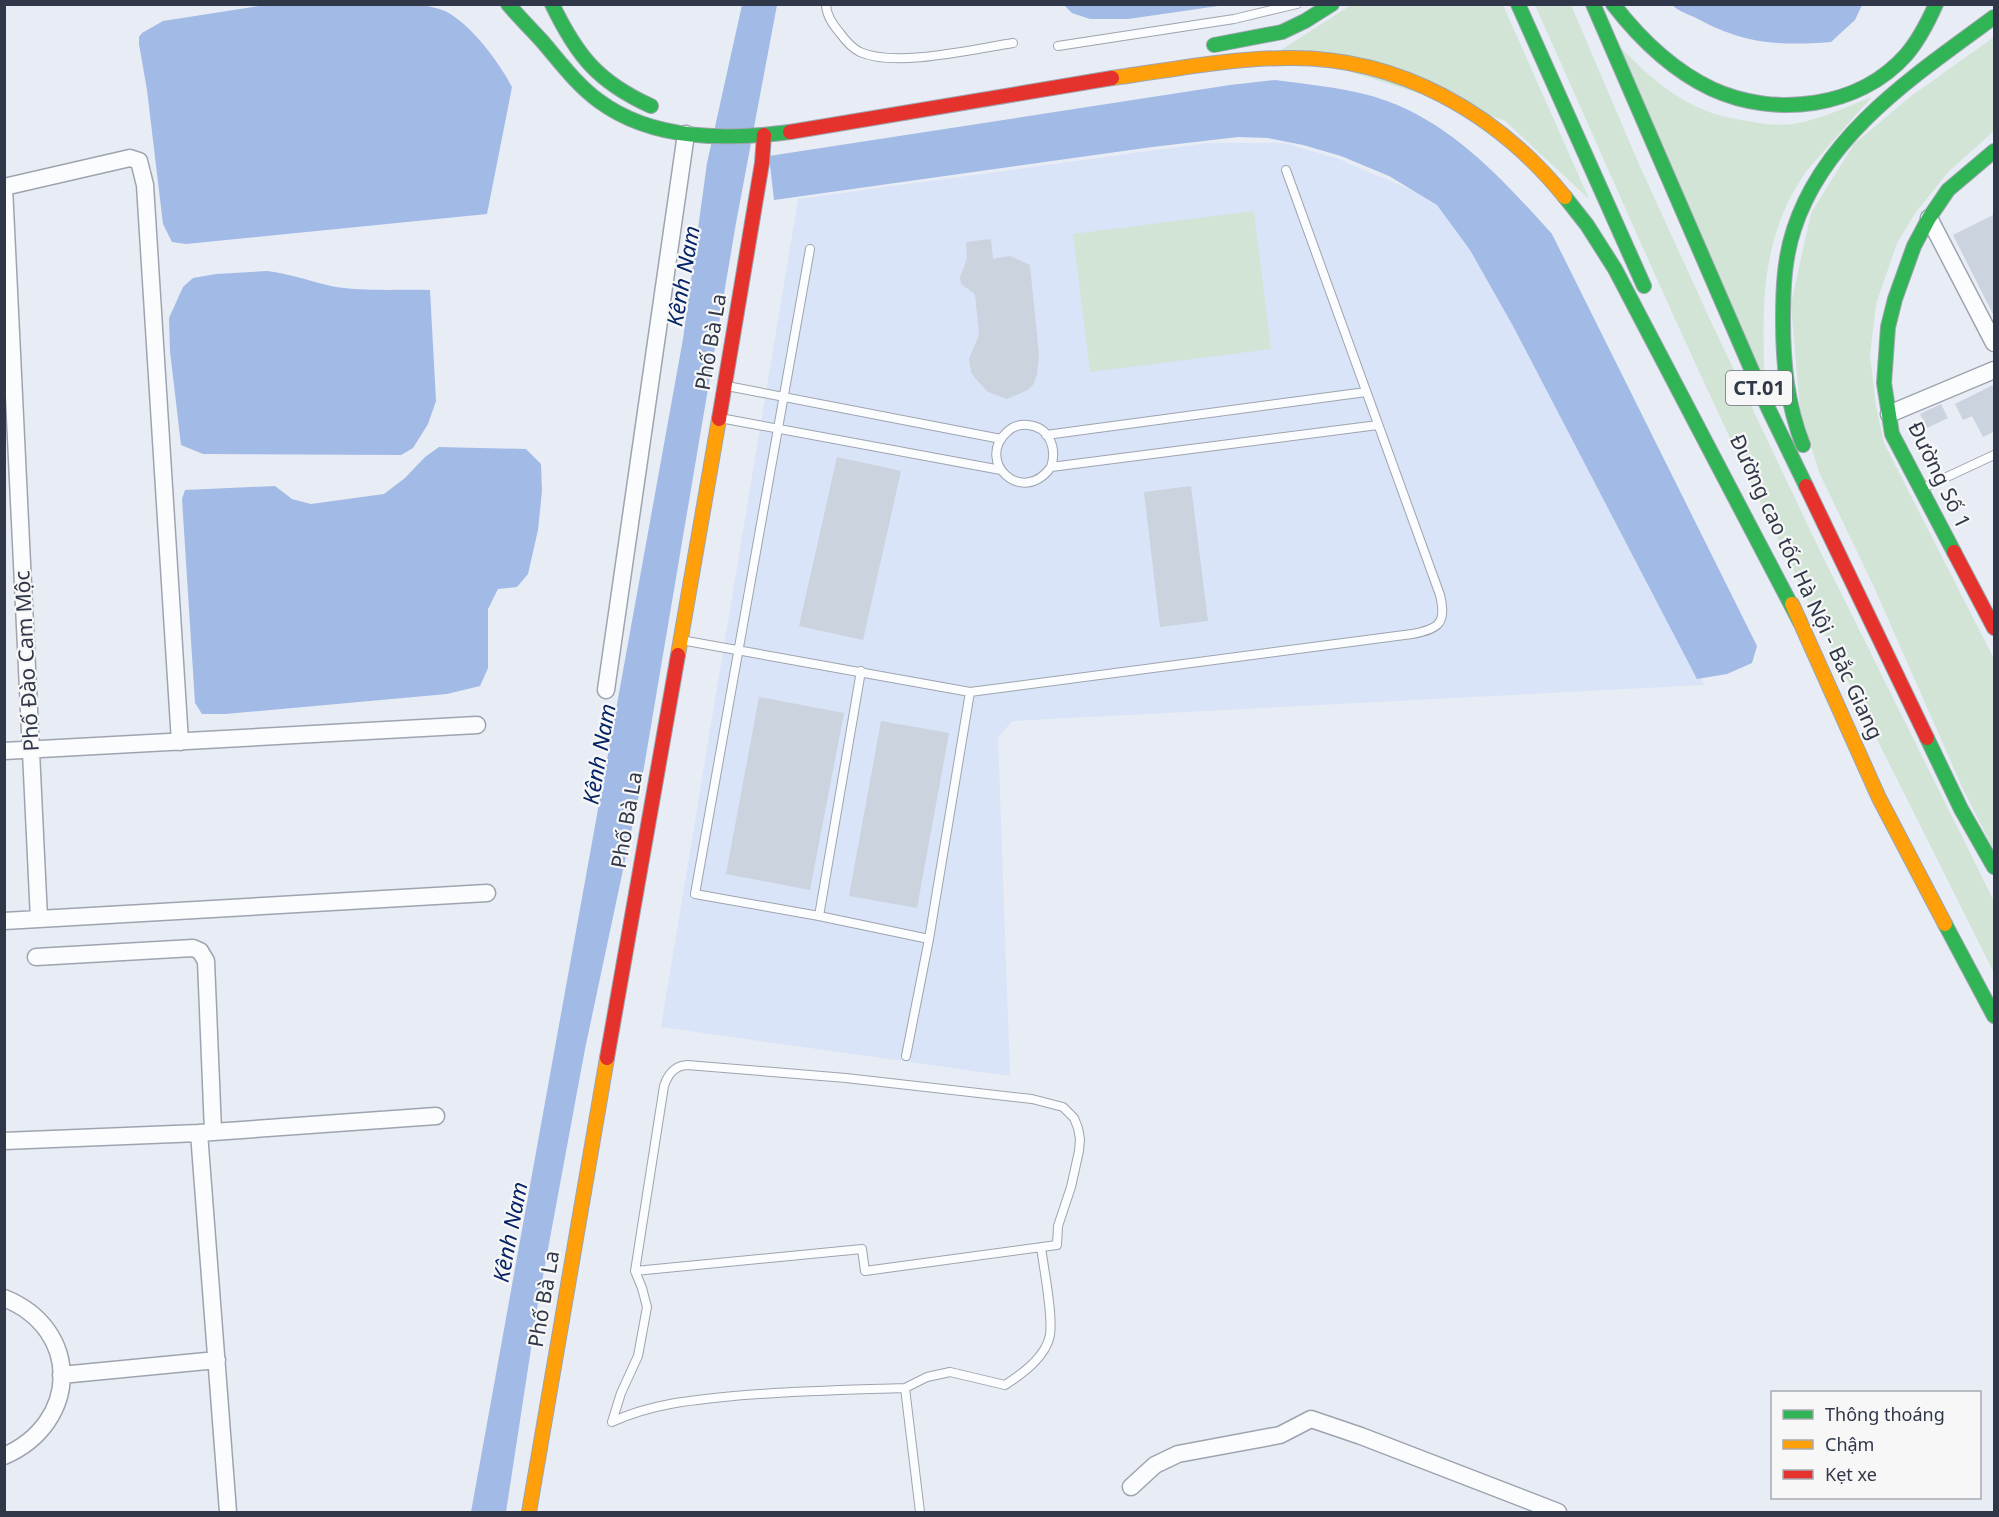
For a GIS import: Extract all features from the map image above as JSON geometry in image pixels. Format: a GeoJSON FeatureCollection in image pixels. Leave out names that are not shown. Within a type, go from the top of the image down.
{"type":"FeatureCollection","features":[{"type":"Feature","properties":{"kind":"main road"},"geometry":{"type":"LineString","coordinates":[[508,4],[577,83],[597,100],[628,118],[686,134],[720,137],[764,135],[833,126],[1064,85],[1252,59],[1339,61],[1393,73],[1424,85],[1477,113],[1523,149],[1560,188],[1580,214],[1615,268],[1800,622]]}},
{"type":"Feature","properties":{"kind":"main road"},"geometry":{"type":"LineString","coordinates":[[527,4],[543,43]]}},
{"type":"Feature","properties":{"kind":"main road"},"geometry":{"type":"LineString","coordinates":[[552,4],[573,45],[589,67],[628,95],[666,111]]}},
{"type":"Feature","properties":{"kind":"main road"},"geometry":{"type":"LineString","coordinates":[[1200,48],[1282,32],[1332,4]]}},
{"type":"Feature","properties":{"kind":"main road"},"geometry":{"type":"LineString","coordinates":[[1518,4],[1650,300]]}},
{"type":"Feature","properties":{"kind":"main road","name":"Đường cao tốc Hà Nội - Bắc Giang"},"geometry":{"type":"LineString","coordinates":[[1593,4],[1769,410],[1961,809],[1995,867]]}},
{"type":"Feature","properties":{"kind":"main road"},"geometry":{"type":"LineString","coordinates":[[1613,4],[1651,48],[1714,90],[1751,102],[1799,105],[1844,96],[1880,78],[1905,55],[1936,4]]}},
{"type":"Feature","properties":{"kind":"main road"},"geometry":{"type":"LineString","coordinates":[[1940,765],[1808,459],[1787,391],[1781,312],[1782,286],[1787,253],[1807,198],[1827,163],[1863,120],[1917,74],[1995,17]]}},
{"type":"Feature","properties":{"kind":"main road","name":"Phố Bà La"},"geometry":{"type":"LineString","coordinates":[[529,1512],[587,1165],[725,386],[762,163],[764,135]]}},
{"type":"Feature","properties":{"kind":"main road","name":"Đường Số 1"},"geometry":{"type":"LineString","coordinates":[[1995,151],[1948,190],[1929,218],[1904,272],[1888,327],[1884,383],[1892,434],[1995,628]]}},
{"type":"Feature","properties":{"kind":"main road","name":"Đường cao tốc Hà Nội - Bắc Giang"},"geometry":{"type":"LineString","coordinates":[[1680,364],[1879,798],[1995,1016]]}},
{"type":"Feature","properties":{"kind":"street"},"geometry":{"type":"LineString","coordinates":[[606,690],[686,134]]}},
{"type":"Feature","properties":{"kind":"street"},"geometry":{"type":"LineString","coordinates":[[5,187],[130,158],[139,161],[145,185],[180,742]]}},
{"type":"Feature","properties":{"kind":"street","name":"Phố Đào Cam Mộc"},"geometry":{"type":"LineString","coordinates":[[5,187],[9,366],[32,750],[39,919]]}},
{"type":"Feature","properties":{"kind":"street"},"geometry":{"type":"LineString","coordinates":[[1929,218],[1995,343]]}},
{"type":"Feature","properties":{"kind":"street"},"geometry":{"type":"LineString","coordinates":[[1888,414],[1995,370]]}},
{"type":"Feature","properties":{"kind":"street"},"geometry":{"type":"LineString","coordinates":[[4,751],[477,725]]}},
{"type":"Feature","properties":{"kind":"street"},"geometry":{"type":"LineString","coordinates":[[4,921],[487,893]]}},
{"type":"Feature","properties":{"kind":"street"},"geometry":{"type":"LineString","coordinates":[[36,957],[193,948],[200,951],[206,961],[206,1132],[217,1360],[228,1512]]}},
{"type":"Feature","properties":{"kind":"street"},"geometry":{"type":"LineString","coordinates":[[4,1141],[206,1132],[436,1116]]}},
{"type":"Feature","properties":{"kind":"street"},"geometry":{"type":"LineString","coordinates":[[4,1298],[22,1305],[40,1320],[54,1339],[61,1362],[62,1375],[56,1408],[44,1429],[26,1445],[4,1456]]}},
{"type":"Feature","properties":{"kind":"street"},"geometry":{"type":"LineString","coordinates":[[62,1375],[217,1360]]}},
{"type":"Feature","properties":{"kind":"street"},"geometry":{"type":"LineString","coordinates":[[1131,1487],[1155,1465],[1178,1454],[1280,1435],[1311,1419],[1558,1512]]}},
{"type":"Feature","properties":{"kind":"lane"},"geometry":{"type":"LineString","coordinates":[[825,4],[832,25],[846,40],[858,51],[880,58],[925,57],[1013,43]]}},
{"type":"Feature","properties":{"kind":"lane"},"geometry":{"type":"LineString","coordinates":[[1058,46],[1234,19],[1297,4]]}},
{"type":"Feature","properties":{"kind":"lane"},"geometry":{"type":"LineString","coordinates":[[681,640],[970,692],[1426,632],[1438,625],[1443,619],[1444,610],[1440,595],[1286,171]]}},
{"type":"Feature","properties":{"kind":"lane"},"geometry":{"type":"LineString","coordinates":[[810,249],[695,894],[819,916],[929,939]]}},
{"type":"Feature","properties":{"kind":"lane"},"geometry":{"type":"LineString","coordinates":[[725,386],[1001,439]]}},
{"type":"Feature","properties":{"kind":"lane"},"geometry":{"type":"LineString","coordinates":[[1046,435],[1366,392]]}},
{"type":"Feature","properties":{"kind":"lane"},"geometry":{"type":"LineString","coordinates":[[719,418],[1001,470]]}},
{"type":"Feature","properties":{"kind":"lane"},"geometry":{"type":"LineString","coordinates":[[1050,467],[1378,425]]}},
{"type":"Feature","properties":{"kind":"lane"},"geometry":{"type":"LineString","coordinates":[[1019,426],[1037,428],[1046,435],[1053,449],[1050,467],[1045,474],[1029,483],[1020,483],[1010,479],[1001,470],[996,454],[1001,439],[1010,429],[1019,426]]}},
{"type":"Feature","properties":{"kind":"lane"},"geometry":{"type":"LineString","coordinates":[[1921,489],[1995,455]]}},
{"type":"Feature","properties":{"kind":"lane"},"geometry":{"type":"LineString","coordinates":[[819,916],[861,672]]}},
{"type":"Feature","properties":{"kind":"lane"},"geometry":{"type":"LineString","coordinates":[[906,1056],[929,939],[970,692]]}},
{"type":"Feature","properties":{"kind":"lane"},"geometry":{"type":"LineString","coordinates":[[635,1271],[862,1248],[865,1271],[1041,1247],[1057,1245],[1058,1226],[1071,1187],[1079,1151],[1078,1128],[1074,1118],[1063,1107],[1032,1099],[846,1078],[681,1065],[671,1071],[664,1086],[635,1271],[647,1307],[638,1356],[621,1393],[612,1422],[629,1414],[677,1402],[785,1392],[905,1388],[927,1377],[950,1371],[1005,1385],[1032,1365],[1043,1352],[1050,1336],[1041,1247]]}},
{"type":"Feature","properties":{"kind":"lane"},"geometry":{"type":"LineString","coordinates":[[905,1388],[920,1512]]}},
{"type":"Feature","properties":{"kind":"shaded area"},"geometry":{"type":"Polygon","coordinates":[[[1207,143],[1284,143],[1336,158],[1430,198],[1448,211],[1491,276],[1542,379],[1704,685],[1012,721],[998,738],[1010,1076],[661,1027],[798,199],[1207,143]]]}},
{"type":"Feature","properties":{"kind":"green space"},"geometry":{"type":"Polygon","coordinates":[[[1351,5],[1503,5],[1589,199],[1504,120],[1281,50],[1351,5]]]}},
{"type":"Feature","properties":{"kind":"green space"},"geometry":{"type":"Polygon","coordinates":[[[1535,5],[1571,5],[1638,162],[1712,324],[1821,553],[1994,901],[1994,973],[1743,466],[1535,5]]]}},
{"type":"Feature","properties":{"kind":"green space"},"geometry":{"type":"Polygon","coordinates":[[[1589,15],[1656,81],[1687,102],[1720,116],[1765,124],[1794,124],[1824,116],[1872,97],[1805,173],[1789,200],[1778,227],[1770,255],[1766,283],[1765,401],[1589,15]]]}},
{"type":"Feature","properties":{"kind":"green space"},"geometry":{"type":"Polygon","coordinates":[[[1994,37],[1994,131],[1949,171],[1916,212],[1897,243],[1876,304],[1870,355],[1876,406],[1884,443],[1994,659],[1994,850],[1963,789],[1874,587],[1819,472],[1800,409],[1791,304],[1811,213],[1854,144],[1910,97],[1994,37]]]}},
{"type":"Feature","properties":{"kind":"green space"},"geometry":{"type":"Polygon","coordinates":[[[1254,211],[1271,349],[1090,372],[1073,234],[1254,211]]]}},
{"type":"Feature","properties":{"kind":"water"},"geometry":{"type":"Polygon","coordinates":[[[422,4],[445,11],[465,25],[492,55],[512,87],[487,214],[186,244],[172,242],[163,224],[147,90],[139,44],[139,37],[142,33],[163,21],[265,5],[422,4]]]}},
{"type":"Feature","properties":{"kind":"water","name":"Kênh Nam"},"geometry":{"type":"Polygon","coordinates":[[[742,5],[777,5],[736,223],[641,785],[585,1049],[538,1303],[506,1512],[471,1512],[683,339],[707,163],[742,5]]]}},
{"type":"Feature","properties":{"kind":"water"},"geometry":{"type":"Polygon","coordinates":[[[1064,5],[1225,5],[1128,19],[1090,19],[1072,13],[1064,5]]]}},
{"type":"Feature","properties":{"kind":"water"},"geometry":{"type":"Polygon","coordinates":[[[1672,5],[1862,5],[1855,20],[1831,42],[1794,44],[1762,41],[1730,33],[1713,27],[1672,5]]]}},
{"type":"Feature","properties":{"kind":"water"},"geometry":{"type":"Polygon","coordinates":[[[1275,80],[1360,93],[1412,112],[1435,125],[1477,157],[1516,194],[1552,234],[1757,646],[1752,663],[1727,674],[1697,679],[1513,326],[1470,250],[1437,205],[1389,176],[1341,156],[1303,145],[1268,138],[1238,137],[774,200],[769,156],[1275,80]]]}},
{"type":"Feature","properties":{"kind":"water"},"geometry":{"type":"Polygon","coordinates":[[[267,271],[343,288],[430,290],[436,401],[428,424],[413,448],[401,455],[203,454],[181,445],[170,351],[169,318],[183,287],[193,278],[216,274],[267,271]]]}},
{"type":"Feature","properties":{"kind":"water"},"geometry":{"type":"Polygon","coordinates":[[[439,447],[526,449],[541,464],[542,491],[538,530],[528,574],[517,587],[498,589],[488,609],[488,668],[480,686],[447,694],[225,714],[202,714],[195,703],[182,499],[185,490],[275,486],[292,499],[311,504],[384,494],[439,447]]]}},
{"type":"Feature","properties":{"kind":"building"},"geometry":{"type":"Polygon","coordinates":[[[1995,214],[1995,318],[1953,235],[1995,214]]]}},
{"type":"Feature","properties":{"kind":"building"},"geometry":{"type":"Polygon","coordinates":[[[991,239],[993,259],[1010,256],[1030,265],[1039,355],[1037,375],[1033,385],[1028,390],[1007,399],[988,392],[971,372],[969,359],[979,335],[975,294],[961,284],[960,277],[967,259],[966,242],[991,239]]]}},
{"type":"Feature","properties":{"kind":"building"},"geometry":{"type":"Polygon","coordinates":[[[1995,384],[1995,431],[1983,437],[1972,416],[1963,420],[1955,404],[1995,384]]]}},
{"type":"Feature","properties":{"kind":"building"},"geometry":{"type":"Polygon","coordinates":[[[1941,404],[1948,418],[1927,428],[1920,414],[1941,404]]]}},
{"type":"Feature","properties":{"kind":"building"},"geometry":{"type":"Polygon","coordinates":[[[837,457],[901,471],[863,640],[799,626],[837,457]]]}},
{"type":"Feature","properties":{"kind":"building"},"geometry":{"type":"Polygon","coordinates":[[[1191,486],[1208,621],[1160,627],[1144,492],[1191,486]]]}},
{"type":"Feature","properties":{"kind":"building"},"geometry":{"type":"Polygon","coordinates":[[[759,697],[844,713],[810,890],[726,874],[759,697]]]}},
{"type":"Feature","properties":{"kind":"building"},"geometry":{"type":"Polygon","coordinates":[[[881,721],[949,733],[917,908],[849,896],[881,721]]]}},
{"type":"Feature","properties":{"kind":"traffic: fast"},"geometry":{"type":"LineString","coordinates":[[508,4],[583,88],[620,114],[643,124],[691,134],[741,136],[790,132]]}},
{"type":"Feature","properties":{"kind":"traffic: fast"},"geometry":{"type":"LineString","coordinates":[[552,4],[580,53],[591,66],[617,87],[651,106]]}},
{"type":"Feature","properties":{"kind":"traffic: fast"},"geometry":{"type":"LineString","coordinates":[[1214,45],[1282,32],[1332,4]]}},
{"type":"Feature","properties":{"kind":"traffic: fast"},"geometry":{"type":"LineString","coordinates":[[1518,4],[1644,286]]}},
{"type":"Feature","properties":{"kind":"traffic: fast"},"geometry":{"type":"LineString","coordinates":[[1593,4],[1769,410],[1806,486]]}},
{"type":"Feature","properties":{"kind":"traffic: fast"},"geometry":{"type":"LineString","coordinates":[[1613,4],[1634,29],[1683,73],[1712,89],[1736,98],[1789,105],[1815,103],[1841,97],[1865,87],[1887,73],[1915,43],[1936,4]]}},
{"type":"Feature","properties":{"kind":"traffic: fast"},"geometry":{"type":"LineString","coordinates":[[1803,445],[1793,414],[1787,384],[1783,309],[1788,252],[1794,229],[1808,195],[1828,163],[1877,108],[1994,17]]}},
{"type":"Feature","properties":{"kind":"traffic: fast"},"geometry":{"type":"LineString","coordinates":[[1954,552],[1892,434],[1884,383],[1888,327],[1895,299],[1914,246],[1929,218],[1948,190],[1994,151]]}},
{"type":"Feature","properties":{"kind":"traffic: fast"},"geometry":{"type":"LineString","coordinates":[[1565,197],[1587,225],[1615,269],[1800,622]]}},
{"type":"Feature","properties":{"kind":"traffic: fast"},"geometry":{"type":"LineString","coordinates":[[1927,738],[1961,809],[1994,867]]}},
{"type":"Feature","properties":{"kind":"traffic: fast"},"geometry":{"type":"LineString","coordinates":[[1945,924],[1994,1016]]}},
{"type":"Feature","properties":{"kind":"traffic: slow"},"geometry":{"type":"LineString","coordinates":[[1112,78],[1223,62],[1289,58],[1330,60],[1369,67],[1407,79],[1477,116],[1509,140],[1565,197]]}},
{"type":"Feature","properties":{"kind":"traffic: slow"},"geometry":{"type":"LineString","coordinates":[[678,655],[719,419]]}},
{"type":"Feature","properties":{"kind":"traffic: slow"},"geometry":{"type":"LineString","coordinates":[[1792,604],[1879,798],[1945,924]]}},
{"type":"Feature","properties":{"kind":"traffic: slow"},"geometry":{"type":"LineString","coordinates":[[529,1512],[607,1058]]}},
{"type":"Feature","properties":{"kind":"traffic: jam"},"geometry":{"type":"LineString","coordinates":[[790,132],[1112,78]]}},
{"type":"Feature","properties":{"kind":"traffic: jam"},"geometry":{"type":"LineString","coordinates":[[719,419],[762,163],[764,135]]}},
{"type":"Feature","properties":{"kind":"traffic: jam"},"geometry":{"type":"LineString","coordinates":[[1806,486],[1927,738]]}},
{"type":"Feature","properties":{"kind":"traffic: jam"},"geometry":{"type":"LineString","coordinates":[[1954,552],[1994,628]]}},
{"type":"Feature","properties":{"kind":"traffic: jam"},"geometry":{"type":"LineString","coordinates":[[607,1058],[678,655]]}}]}
